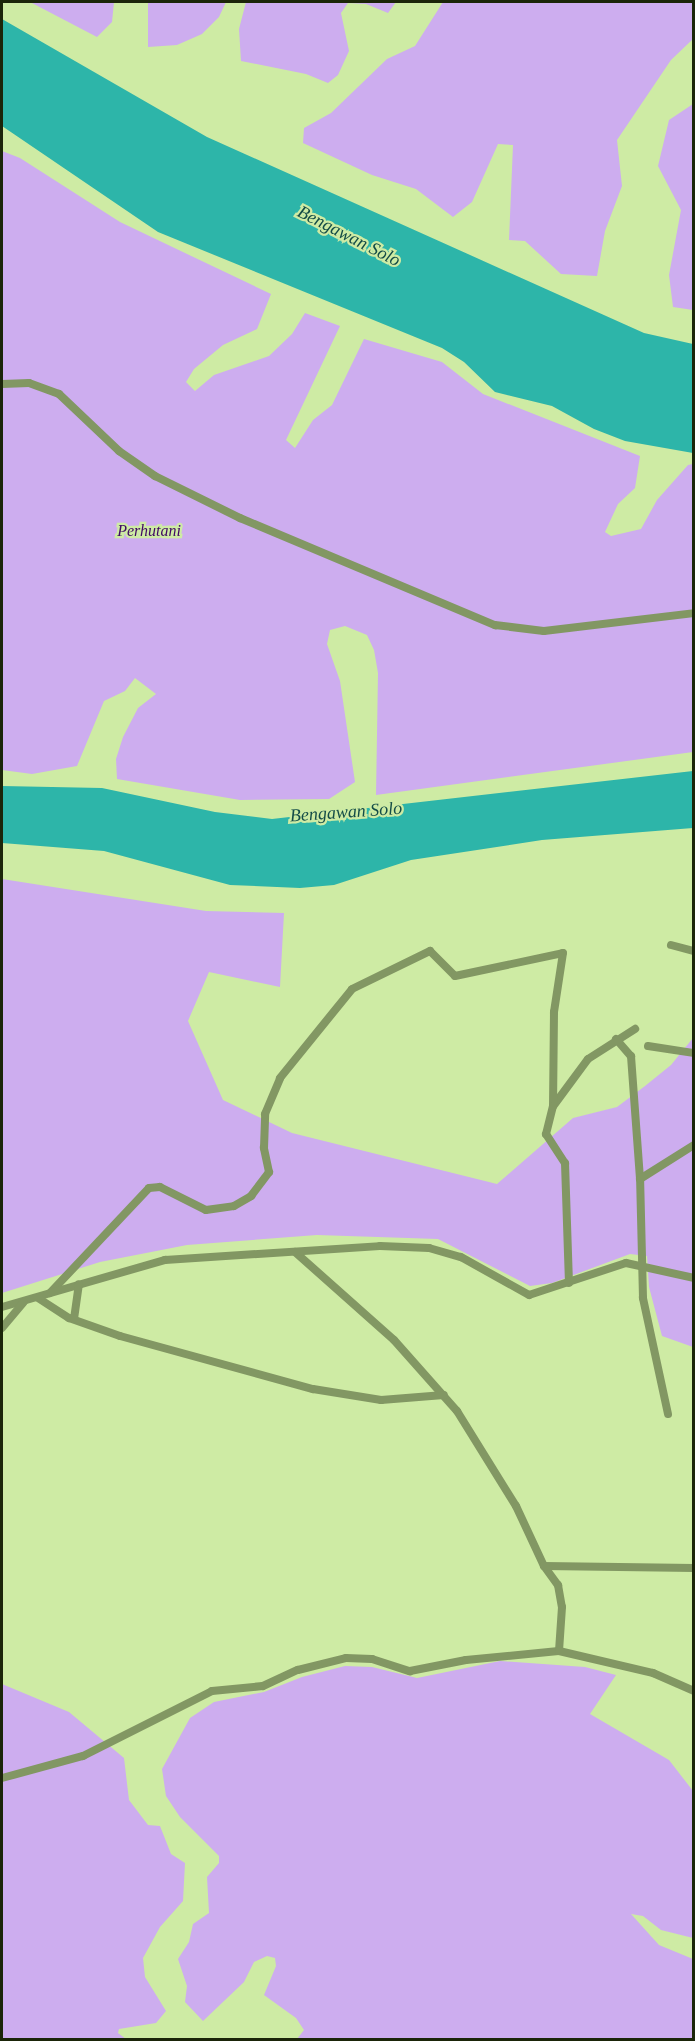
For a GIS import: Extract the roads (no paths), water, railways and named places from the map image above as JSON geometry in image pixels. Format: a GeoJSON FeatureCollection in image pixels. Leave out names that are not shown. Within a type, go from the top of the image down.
{"type":"FeatureCollection","features":[{"type":"Feature","properties":{"kind":"street"},"geometry":{"type":"LineString","coordinates":[[2,384],[29,383],[60,394],[119,451],[155,476],[240,518],[495,625],[523,631],[564,630],[693,613]]}},
{"type":"Feature","properties":{"kind":"street"},"geometry":{"type":"LineString","coordinates":[[670,945],[693,951]]}},
{"type":"Feature","properties":{"kind":"street"},"geometry":{"type":"LineString","coordinates":[[50,1293],[149,1188],[160,1188],[206,1210],[224,1209],[251,1196],[269,1172],[264,1148],[265,1114],[280,1078],[352,989],[428,951],[454,976],[563,953],[554,1012],[553,1106],[546,1137],[565,1163],[569,1283]]}},
{"type":"Feature","properties":{"kind":"street"},"geometry":{"type":"LineString","coordinates":[[553,1106],[578,1070],[616,1040],[635,1029]]}},
{"type":"Feature","properties":{"kind":"street"},"geometry":{"type":"LineString","coordinates":[[616,1040],[631,1056],[640,1179],[640,1264],[644,1307],[668,1414]]}},
{"type":"Feature","properties":{"kind":"street"},"geometry":{"type":"LineString","coordinates":[[648,1046],[693,1053]]}},
{"type":"Feature","properties":{"kind":"street"},"geometry":{"type":"LineString","coordinates":[[640,1179],[693,1145]]}},
{"type":"Feature","properties":{"kind":"street"},"geometry":{"type":"LineString","coordinates":[[2,1307],[165,1260],[405,1246],[461,1257],[529,1295],[617,1265],[640,1264],[693,1278]]}},
{"type":"Feature","properties":{"kind":"street"},"geometry":{"type":"LineString","coordinates":[[295,1252],[394,1340],[444,1395],[516,1506],[544,1566],[558,1585],[561,1600],[559,1652]]}},
{"type":"Feature","properties":{"kind":"street"},"geometry":{"type":"LineString","coordinates":[[74,1320],[79,1284]]}},
{"type":"Feature","properties":{"kind":"street"},"geometry":{"type":"LineString","coordinates":[[38,1298],[74,1320],[172,1352],[314,1389],[381,1400],[444,1395]]}},
{"type":"Feature","properties":{"kind":"street"},"geometry":{"type":"LineString","coordinates":[[2,1328],[24,1302]]}},
{"type":"Feature","properties":{"kind":"street"},"geometry":{"type":"LineString","coordinates":[[544,1566],[693,1568]]}},
{"type":"Feature","properties":{"kind":"street"},"geometry":{"type":"LineString","coordinates":[[2,1778],[83,1756],[212,1692],[263,1686],[319,1663],[360,1658],[410,1671],[466,1660],[559,1652],[653,1673],[693,1691]]}},
{"type":"Feature","properties":{"kind":"water","name":"Bengawan Solo"},"geometry":{"type":"Polygon","coordinates":[[[2,19],[207,137],[644,333],[693,344],[693,453],[625,441],[594,429],[552,406],[495,392],[464,362],[442,348],[158,232],[2,126],[2,19]]]}},
{"type":"Feature","properties":{"kind":"water","name":"Bengawan Solo"},"geometry":{"type":"Polygon","coordinates":[[[693,771],[693,828],[542,840],[411,860],[334,885],[300,888],[230,885],[104,851],[2,843],[2,786],[102,788],[215,812],[272,819],[693,771]]]}},
{"type":"Feature","properties":{"kind":"park label","name":"Perhutani"},"geometry":{"type":"Point","coordinates":[149,531]}}]}
